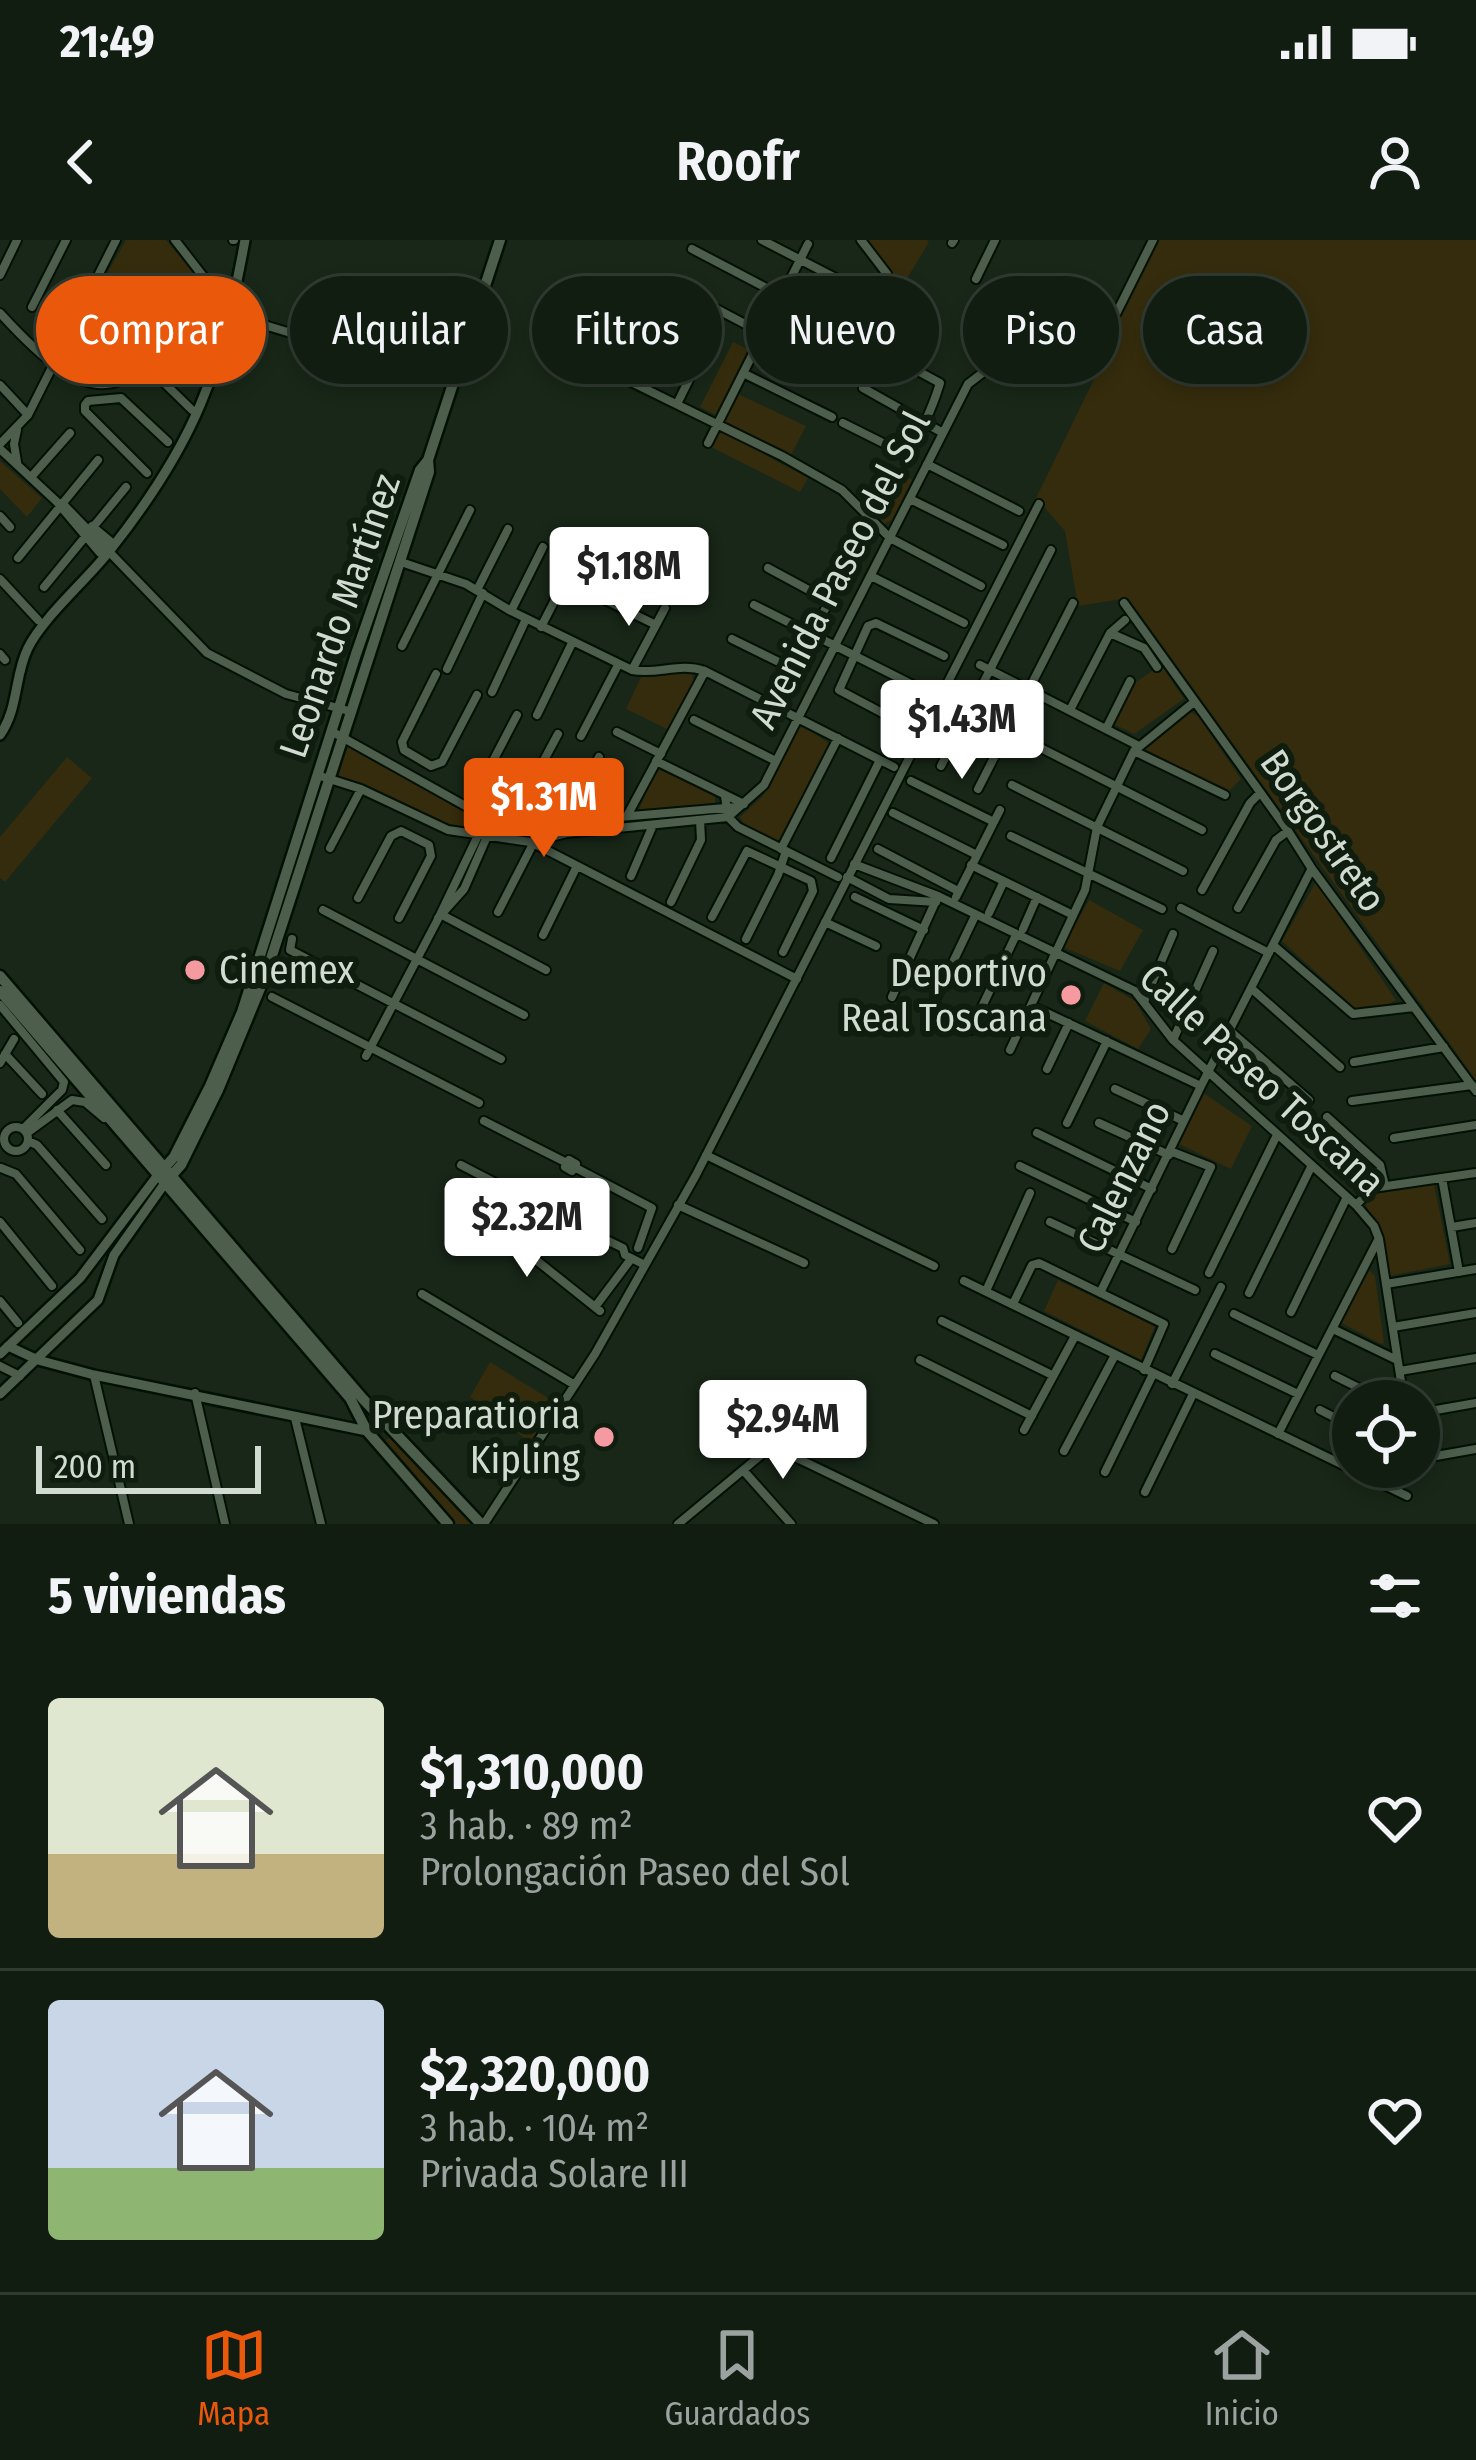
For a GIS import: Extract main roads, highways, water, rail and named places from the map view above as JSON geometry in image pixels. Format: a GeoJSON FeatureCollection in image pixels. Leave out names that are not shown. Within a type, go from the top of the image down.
{"type":"FeatureCollection","features":[{"type":"Feature","properties":{"kind":"main road","name":"Leonardo Martínez"},"geometry":{"type":"LineString","coordinates":[[166,1175],[230,1040],[285,894],[395,554],[429,472],[428,460],[500,240]]}},
{"type":"Feature","properties":{"kind":"main road","name":"Leonardo Martínez"},"geometry":{"type":"LineString","coordinates":[[166,1175],[243,1033],[266,974],[285,894]]}},
{"type":"Feature","properties":{"kind":"main road"},"geometry":{"type":"LineString","coordinates":[[0,976],[350,1398],[370,1435],[448,1524]]}},
{"type":"Feature","properties":{"kind":"main road"},"geometry":{"type":"LineString","coordinates":[[0,991],[387,1425],[482,1524]]}},
{"type":"Feature","properties":{"kind":"main road"},"geometry":{"type":"LineString","coordinates":[[233,1056],[230,1040],[243,1033]]}},
{"type":"Feature","properties":{"kind":"main road"},"geometry":{"type":"LineString","coordinates":[[370,1435],[387,1425]]}},
{"type":"Feature","properties":{"kind":"place","name":"Cinemex"},"geometry":{"type":"Point","coordinates":[195,970]}},
{"type":"Feature","properties":{"kind":"place","name":"Deportivo Real Toscana"},"geometry":{"type":"Point","coordinates":[1071,995]}},
{"type":"Feature","properties":{"kind":"place","name":"Preparatioria Kipling"},"geometry":{"type":"Point","coordinates":[604,1437]}}]}
